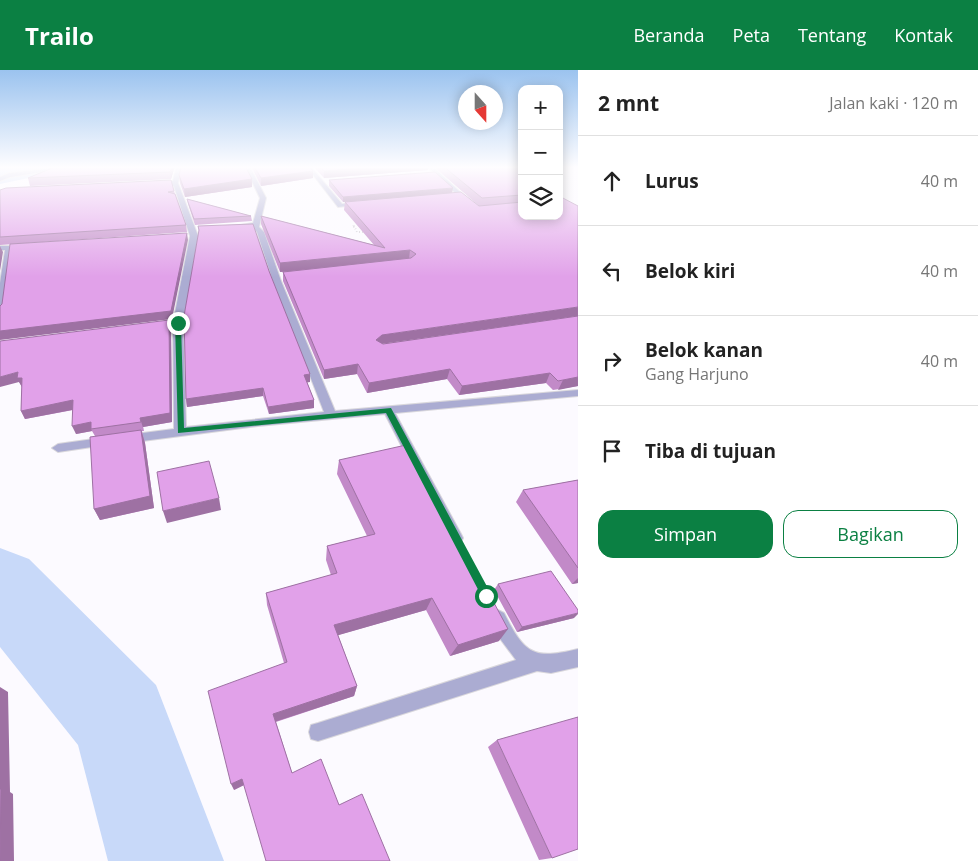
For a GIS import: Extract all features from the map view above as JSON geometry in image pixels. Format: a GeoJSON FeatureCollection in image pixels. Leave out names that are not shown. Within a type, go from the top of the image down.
{"type":"FeatureCollection","features":[{"type":"Feature","properties":{"kind":"street"},"geometry":{"type":"LineString","coordinates":[[180,431],[173,324],[193,232],[183,204]]}},
{"type":"Feature","properties":{"kind":"street"},"geometry":{"type":"LineString","coordinates":[[262,204],[256,226],[280,276],[331,415]]}},
{"type":"Feature","properties":{"kind":"street"},"geometry":{"type":"LineString","coordinates":[[340,206],[368,204]]}},
{"type":"Feature","properties":{"kind":"street"},"geometry":{"type":"LineString","coordinates":[[470,204],[477,210]]}},
{"type":"Feature","properties":{"kind":"street"},"geometry":{"type":"LineString","coordinates":[[232,227],[256,226]]}},
{"type":"Feature","properties":{"kind":"street"},"geometry":{"type":"LineString","coordinates":[[184,236],[203,228]]}},
{"type":"Feature","properties":{"kind":"street"},"geometry":{"type":"LineString","coordinates":[[0,312],[4,248],[19,247]]}},
{"type":"Feature","properties":{"kind":"street"},"geometry":{"type":"LineString","coordinates":[[58,448],[180,431],[331,415],[578,393]]}},
{"type":"Feature","properties":{"kind":"street"},"geometry":{"type":"LineString","coordinates":[[388,410],[463,551]]}},
{"type":"Feature","properties":{"kind":"street"},"geometry":{"type":"LineString","coordinates":[[490,604],[512,644],[522,654],[537,662],[550,664],[578,658]]}},
{"type":"Feature","properties":{"kind":"street"},"geometry":{"type":"LineString","coordinates":[[318,732],[537,662]]}},
{"type":"Feature","properties":{"kind":"path"},"geometry":{"type":"LineString","coordinates":[[340,206],[357,232],[366,232]]}},
{"type":"Feature","properties":{"kind":"building"},"geometry":{"type":"Polygon","coordinates":[[[0,204],[179,204],[186,225],[0,237],[0,204]]]}},
{"type":"Feature","properties":{"kind":"building"},"geometry":{"type":"Polygon","coordinates":[[[189,204],[205,204],[251,216],[194,219],[189,204]]]}},
{"type":"Feature","properties":{"kind":"building"},"geometry":{"type":"Polygon","coordinates":[[[347,204],[476,204],[479,206],[518,204],[518,220],[563,220],[563,204],[574,204],[578,206],[578,307],[382,335],[376,340],[383,344],[578,316],[578,377],[558,381],[550,373],[462,386],[450,369],[369,383],[358,364],[324,370],[283,272],[411,258],[416,254],[410,250],[280,263],[261,216],[385,248],[347,204]]]}},
{"type":"Feature","properties":{"kind":"building"},"geometry":{"type":"Polygon","coordinates":[[[253,224],[269,271],[310,374],[304,375],[314,400],[268,407],[263,388],[186,399],[184,316],[199,230],[198,226],[253,224]]]}},
{"type":"Feature","properties":{"kind":"building"},"geometry":{"type":"Polygon","coordinates":[[[187,233],[171,311],[0,331],[0,306],[2,304],[10,244],[187,233]]]}},
{"type":"Feature","properties":{"kind":"building"},"geometry":{"type":"Polygon","coordinates":[[[169,320],[170,413],[140,418],[141,422],[91,429],[91,422],[72,426],[73,400],[21,411],[22,378],[17,378],[18,372],[0,377],[0,341],[169,320]]]}},
{"type":"Feature","properties":{"kind":"building"},"geometry":{"type":"Polygon","coordinates":[[[141,430],[150,496],[94,509],[90,437],[141,430]]]}},
{"type":"Feature","properties":{"kind":"building"},"geometry":{"type":"Polygon","coordinates":[[[406,445],[435,492],[430,493],[477,571],[508,629],[458,645],[432,598],[334,625],[357,686],[273,714],[292,773],[321,759],[339,805],[362,794],[390,861],[266,861],[242,779],[231,784],[208,691],[287,662],[266,593],[337,573],[327,546],[375,534],[339,460],[406,445]]]}},
{"type":"Feature","properties":{"kind":"building"},"geometry":{"type":"Polygon","coordinates":[[[209,461],[219,498],[163,511],[157,472],[209,461]]]}},
{"type":"Feature","properties":{"kind":"building"},"geometry":{"type":"Polygon","coordinates":[[[578,480],[578,568],[523,490],[578,480]]]}},
{"type":"Feature","properties":{"kind":"building"},"geometry":{"type":"Polygon","coordinates":[[[551,571],[578,610],[578,613],[522,627],[498,584],[551,571]]]}},
{"type":"Feature","properties":{"kind":"building"},"geometry":{"type":"Polygon","coordinates":[[[578,717],[578,849],[552,858],[497,740],[578,717]]]}},
{"type":"Feature","properties":{"kind":"building"},"geometry":{"type":"Polygon","coordinates":[[[0,789],[1,789],[0,861],[0,789]]]}},
{"type":"Feature","properties":{"kind":"waterway"},"geometry":{"type":"LineString","coordinates":[[0,585],[121,720],[166,861]]}},
{"type":"Feature","properties":{"kind":"route"},"geometry":{"type":"LineString","coordinates":[[178,323],[180,431],[388,410],[486,596]]}}]}
